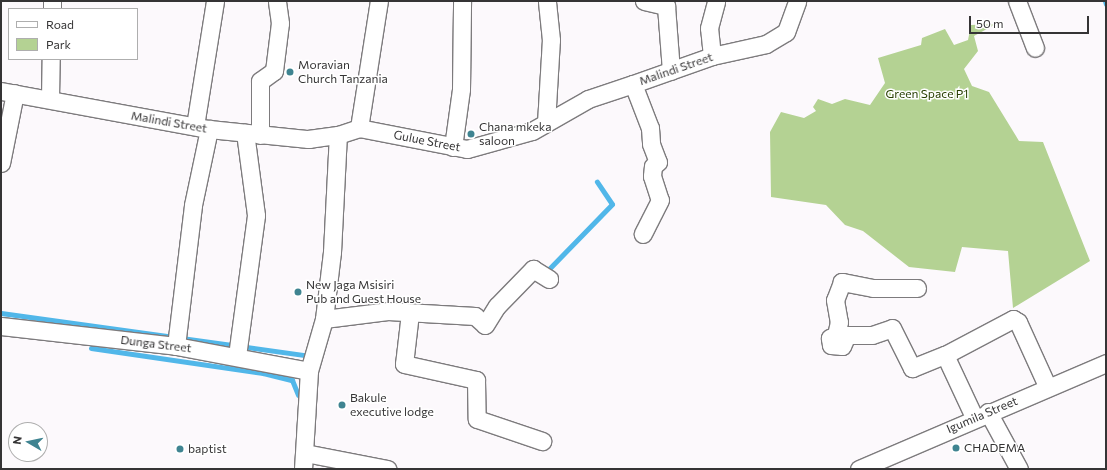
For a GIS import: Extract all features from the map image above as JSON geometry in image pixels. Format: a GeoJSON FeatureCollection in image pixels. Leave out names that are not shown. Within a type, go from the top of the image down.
{"type":"FeatureCollection","features":[{"type":"Feature","properties":{"kind":"street"},"geometry":{"type":"LineString","coordinates":[[176,346],[202,128],[215,1]]}},
{"type":"Feature","properties":{"kind":"street"},"geometry":{"type":"LineString","coordinates":[[237,356],[256,216],[252,134],[260,81],[274,72],[280,23],[277,1]]}},
{"type":"Feature","properties":{"kind":"street"},"geometry":{"type":"LineString","coordinates":[[379,1],[359,128],[338,136],[332,252],[324,320],[309,371],[304,461],[387,469]]}},
{"type":"Feature","properties":{"kind":"street"},"geometry":{"type":"LineString","coordinates":[[453,147],[462,89],[462,1]]}},
{"type":"Feature","properties":{"kind":"street"},"geometry":{"type":"LineString","coordinates":[[542,125],[551,40],[546,1]]}},
{"type":"Feature","properties":{"kind":"street"},"geometry":{"type":"LineString","coordinates":[[644,1],[666,6],[671,71]]}},
{"type":"Feature","properties":{"kind":"street"},"geometry":{"type":"LineString","coordinates":[[712,56],[709,28],[716,1]]}},
{"type":"Feature","properties":{"kind":"street","name":"Malindi Street"},"geometry":{"type":"LineString","coordinates":[[542,125],[588,99],[712,56],[751,48],[778,39],[793,18],[797,1]]}},
{"type":"Feature","properties":{"kind":"street"},"geometry":{"type":"LineString","coordinates":[[1017,1],[1035,48]]}},
{"type":"Feature","properties":{"kind":"street"},"geometry":{"type":"LineString","coordinates":[[50,98],[51,60]]}},
{"type":"Feature","properties":{"kind":"street"},"geometry":{"type":"LineString","coordinates":[[633,84],[650,128],[650,144],[658,162],[653,166],[652,176],[660,200],[643,234]]}},
{"type":"Feature","properties":{"kind":"street"},"geometry":{"type":"LineString","coordinates":[[1,163],[8,92]]}},
{"type":"Feature","properties":{"kind":"street","name":"Malindi Street"},"geometry":{"type":"LineString","coordinates":[[8,92],[50,98],[202,128],[308,139],[338,136]]}},
{"type":"Feature","properties":{"kind":"street","name":"Gulue Street"},"geometry":{"type":"LineString","coordinates":[[359,128],[467,149],[542,125]]}},
{"type":"Feature","properties":{"kind":"street"},"geometry":{"type":"LineString","coordinates":[[324,320],[388,311],[475,316],[485,325],[497,306],[533,269],[549,279]]}},
{"type":"Feature","properties":{"kind":"street"},"geometry":{"type":"LineString","coordinates":[[917,288],[873,288],[842,282],[835,300],[839,322],[836,335],[830,338],[831,345],[842,346],[847,335],[872,335],[891,328],[912,368],[944,355],[1013,319],[1018,322],[1048,388]]}},
{"type":"Feature","properties":{"kind":"street"},"geometry":{"type":"LineString","coordinates":[[410,313],[404,364],[476,380],[477,419],[542,441]]}},
{"type":"Feature","properties":{"kind":"street","name":"Dunga Street"},"geometry":{"type":"LineString","coordinates":[[1,326],[176,346],[237,356],[309,371]]}},
{"type":"Feature","properties":{"kind":"street"},"geometry":{"type":"LineString","coordinates":[[944,355],[981,414],[1019,469]]}},
{"type":"Feature","properties":{"kind":"street","name":"Igumila Street"},"geometry":{"type":"LineString","coordinates":[[859,469],[981,414],[1048,388],[1106,363]]}},
{"type":"Feature","properties":{"kind":"green space","name":"Green Space P1"},"geometry":{"type":"Polygon","coordinates":[[[996,24],[974,36],[978,51],[964,69],[972,86],[989,92],[1019,141],[1043,142],[1090,261],[1013,308],[1008,251],[962,247],[955,272],[909,267],[863,231],[845,225],[826,205],[771,197],[770,132],[781,112],[804,118],[816,111],[813,107],[818,99],[832,104],[845,99],[870,105],[885,83],[878,58],[921,45],[922,38],[945,29],[954,45],[968,40],[971,25],[996,24]]]}},
{"type":"Feature","properties":{"kind":"waterway"},"geometry":{"type":"LineString","coordinates":[[545,273],[612,204],[597,182]]}},
{"type":"Feature","properties":{"kind":"waterway"},"geometry":{"type":"LineString","coordinates":[[1,313],[310,356]]}},
{"type":"Feature","properties":{"kind":"waterway"},"geometry":{"type":"LineString","coordinates":[[91,348],[263,373],[292,380],[298,395]]}},
{"type":"Feature","properties":{"kind":"place","name":"Moravian Church Tanzania"},"geometry":{"type":"Point","coordinates":[290,72]}},
{"type":"Feature","properties":{"kind":"place","name":"Chana mkeka saloon"},"geometry":{"type":"Point","coordinates":[471,134]}},
{"type":"Feature","properties":{"kind":"place","name":"New Jaga Msisiri Pub and Guest House"},"geometry":{"type":"Point","coordinates":[298,292]}},
{"type":"Feature","properties":{"kind":"place","name":"Bakule executive lodge"},"geometry":{"type":"Point","coordinates":[342,405]}},
{"type":"Feature","properties":{"kind":"place","name":"CHADEMA"},"geometry":{"type":"Point","coordinates":[956,448]}},
{"type":"Feature","properties":{"kind":"place","name":"baptist"},"geometry":{"type":"Point","coordinates":[180,449]}}]}
